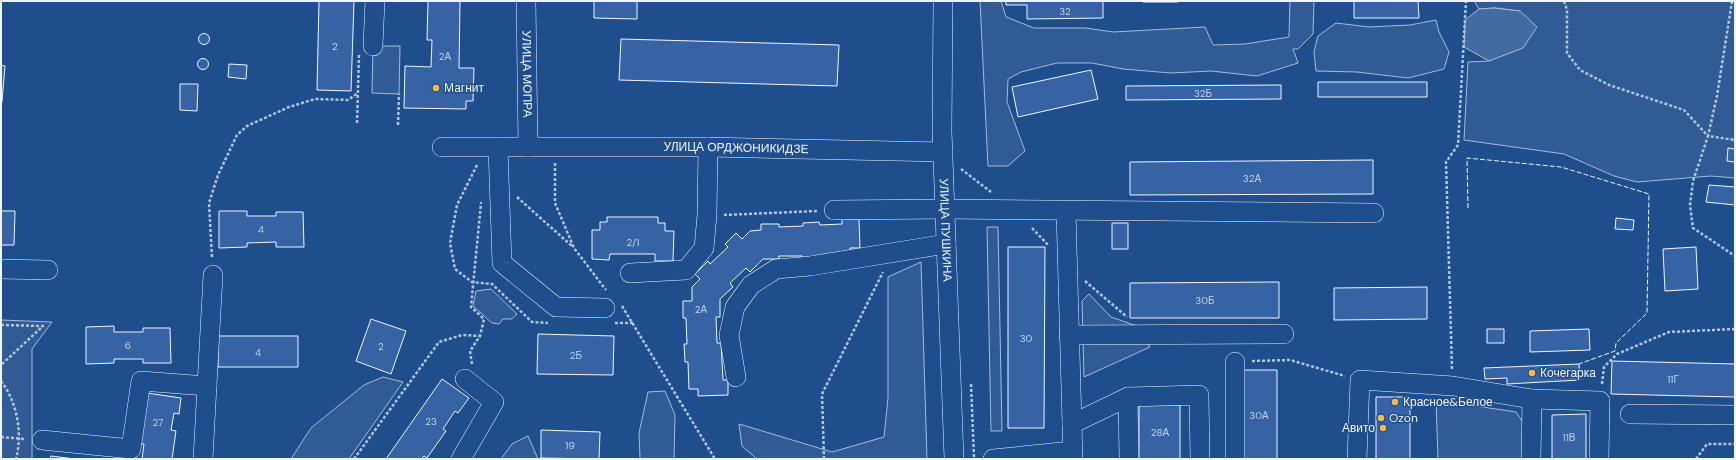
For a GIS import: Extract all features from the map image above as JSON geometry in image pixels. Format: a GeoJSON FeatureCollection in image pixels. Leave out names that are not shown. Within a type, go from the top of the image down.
{"type":"FeatureCollection","features":[{"type":"Feature","properties":{"kind":"street"},"geometry":{"type":"LineString","coordinates":[[372,46],[375,1]]}},
{"type":"Feature","properties":{"kind":"street","name":"УЛИЦА МОПРА"},"geometry":{"type":"LineString","coordinates":[[526,1],[528,147]]}},
{"type":"Feature","properties":{"kind":"street","name":"УЛИЦА ПУШКИНА"},"geometry":{"type":"LineString","coordinates":[[943,1],[943,152],[954,459]]}},
{"type":"Feature","properties":{"kind":"street","name":"УЛИЦА ОРДЖОНИКИДЗЕ"},"geometry":{"type":"LineString","coordinates":[[442,147],[708,147],[943,152]]}},
{"type":"Feature","properties":{"kind":"street"},"geometry":{"type":"LineString","coordinates":[[630,273],[686,270],[704,248],[707,215],[708,147]]}},
{"type":"Feature","properties":{"kind":"street"},"geometry":{"type":"LineString","coordinates":[[498,148],[502,263],[556,308],[605,308]]}},
{"type":"Feature","properties":{"kind":"street"},"geometry":{"type":"LineString","coordinates":[[834,210],[945,209],[1374,213]]}},
{"type":"Feature","properties":{"kind":"street"},"geometry":{"type":"LineString","coordinates":[[994,459],[1072,455],[1066,211]]}},
{"type":"Feature","properties":{"kind":"street"},"geometry":{"type":"LineString","coordinates":[[736,377],[729,335],[735,307],[751,285],[776,269],[810,266],[946,244]]}},
{"type":"Feature","properties":{"kind":"street"},"geometry":{"type":"LineString","coordinates":[[1,269],[48,270]]}},
{"type":"Feature","properties":{"kind":"street"},"geometry":{"type":"LineString","coordinates":[[203,459],[213,275]]}},
{"type":"Feature","properties":{"kind":"street"},"geometry":{"type":"LineString","coordinates":[[1069,335],[1284,334]]}},
{"type":"Feature","properties":{"kind":"street"},"geometry":{"type":"LineString","coordinates":[[1235,362],[1235,459]]}},
{"type":"Feature","properties":{"kind":"street"},"geometry":{"type":"LineString","coordinates":[[1357,459],[1360,380],[1453,386],[1532,399],[1600,401],[1599,459]]}},
{"type":"Feature","properties":{"kind":"street"},"geometry":{"type":"LineString","coordinates":[[42,440],[131,449],[141,381],[208,386]]}},
{"type":"Feature","properties":{"kind":"street"},"geometry":{"type":"LineString","coordinates":[[461,459],[494,402],[470,383]]}},
{"type":"Feature","properties":{"kind":"street"},"geometry":{"type":"LineString","coordinates":[[1072,424],[1128,397],[1199,395],[1200,459]]}},
{"type":"Feature","properties":{"kind":"street"},"geometry":{"type":"LineString","coordinates":[[1128,397],[1129,459]]}},
{"type":"Feature","properties":{"kind":"street"},"geometry":{"type":"LineString","coordinates":[[1531,459],[1532,399]]}},
{"type":"Feature","properties":{"kind":"street"},"geometry":{"type":"LineString","coordinates":[[1630,414],[1735,415]]}},
{"type":"Feature","properties":{"kind":"path"},"geometry":{"type":"LineString","coordinates":[[1453,386],[1446,162],[1458,145],[1466,1]]}},
{"type":"Feature","properties":{"kind":"path"},"geometry":{"type":"LineString","coordinates":[[1564,1],[1567,10],[1567,53],[1580,70],[1609,85],[1684,110],[1708,136],[1735,140]]}},
{"type":"Feature","properties":{"kind":"path"},"geometry":{"type":"LineString","coordinates":[[1732,1],[1717,96],[1708,136],[1692,181],[1690,205],[1693,228],[1735,256]]}},
{"type":"Feature","properties":{"kind":"path"},"geometry":{"type":"LineString","coordinates":[[213,275],[209,203],[218,175],[237,135],[247,126],[289,107],[315,99],[348,100],[358,93],[358,123]]}},
{"type":"Feature","properties":{"kind":"path"},"geometry":{"type":"LineString","coordinates":[[398,124],[399,94]]}},
{"type":"Feature","properties":{"kind":"path"},"geometry":{"type":"LineString","coordinates":[[472,282],[455,269],[450,243],[457,205],[479,162]]}},
{"type":"Feature","properties":{"kind":"path"},"geometry":{"type":"LineString","coordinates":[[470,383],[470,351],[480,336],[484,319],[471,307],[480,203],[486,203]]}},
{"type":"Feature","properties":{"kind":"path"},"geometry":{"type":"LineString","coordinates":[[707,215],[834,210]]}},
{"type":"Feature","properties":{"kind":"path"},"geometry":{"type":"LineString","coordinates":[[824,459],[822,394],[892,252]]}},
{"type":"Feature","properties":{"kind":"path"},"geometry":{"type":"LineString","coordinates":[[1,325],[43,326],[1,365]]}},
{"type":"Feature","properties":{"kind":"path"},"geometry":{"type":"LineString","coordinates":[[1600,401],[1604,367],[1617,354],[1669,332],[1735,330]]}},
{"type":"Feature","properties":{"kind":"path"},"geometry":{"type":"LineString","coordinates":[[354,459],[439,342],[462,335],[480,336]]}},
{"type":"Feature","properties":{"kind":"path"},"geometry":{"type":"LineString","coordinates":[[1235,362],[1290,360],[1360,380]]}},
{"type":"Feature","properties":{"kind":"path"},"geometry":{"type":"LineString","coordinates":[[1,381],[13,402],[18,419],[19,438],[16,459]]}},
{"type":"Feature","properties":{"kind":"path"},"geometry":{"type":"LineString","coordinates":[[1,437],[42,440]]}},
{"type":"Feature","properties":{"kind":"path"},"geometry":{"type":"LineString","coordinates":[[1696,459],[1707,444],[1735,444]]}},
{"type":"Feature","properties":{"kind":"shaded area"},"geometry":{"type":"Polygon","coordinates":[[[980,1],[1001,1],[1006,17],[1034,28],[1086,28],[1113,32],[1205,27],[1213,45],[1245,44],[1289,37],[1290,1],[1314,1],[1313,34],[1298,49],[1293,49],[1298,63],[1257,76],[1211,71],[1171,73],[1123,69],[1092,63],[1057,63],[1021,72],[1008,79],[1007,102],[1025,151],[1008,166],[988,166],[980,1]]]}},
{"type":"Feature","properties":{"kind":"shaded area"},"geometry":{"type":"Polygon","coordinates":[[[1474,1],[1735,1],[1735,178],[1711,176],[1637,182],[1614,176],[1564,154],[1464,140],[1468,62],[1489,61],[1520,11],[1495,8],[1479,9],[1474,1]]]}},
{"type":"Feature","properties":{"kind":"shaded area"},"geometry":{"type":"Polygon","coordinates":[[[1494,8],[1520,11],[1537,27],[1523,48],[1489,61],[1464,47],[1465,20],[1479,9],[1494,8]]]}},
{"type":"Feature","properties":{"kind":"shaded area"},"geometry":{"type":"Polygon","coordinates":[[[1436,20],[1439,32],[1449,52],[1444,69],[1408,78],[1357,72],[1316,71],[1314,52],[1318,36],[1336,23],[1369,27],[1410,25],[1436,20]]]}},
{"type":"Feature","properties":{"kind":"shaded area"},"geometry":{"type":"Polygon","coordinates":[[[373,46],[400,46],[399,94],[372,93],[373,46]]]}},
{"type":"Feature","properties":{"kind":"shaded area"},"geometry":{"type":"Polygon","coordinates":[[[987,227],[998,227],[1002,431],[991,431],[987,227]]]}},
{"type":"Feature","properties":{"kind":"shaded area"},"geometry":{"type":"Polygon","coordinates":[[[921,262],[927,459],[757,459],[742,446],[739,424],[832,452],[884,437],[888,398],[888,277],[921,262]]]}},
{"type":"Feature","properties":{"kind":"shaded area"},"geometry":{"type":"Polygon","coordinates":[[[491,289],[517,314],[512,319],[503,319],[499,324],[492,323],[473,306],[476,291],[491,289]]]}},
{"type":"Feature","properties":{"kind":"shaded area"},"geometry":{"type":"Polygon","coordinates":[[[1089,294],[1111,317],[1137,326],[1150,347],[1084,377],[1082,301],[1089,294]]]}},
{"type":"Feature","properties":{"kind":"shaded area"},"geometry":{"type":"Polygon","coordinates":[[[1,320],[52,322],[32,349],[32,459],[1,459],[1,320]]]}},
{"type":"Feature","properties":{"kind":"shaded area"},"geometry":{"type":"Polygon","coordinates":[[[383,377],[403,382],[349,459],[291,459],[311,428],[364,385],[383,377]]]}},
{"type":"Feature","properties":{"kind":"shaded area"},"geometry":{"type":"Polygon","coordinates":[[[665,391],[675,415],[674,459],[640,459],[639,433],[648,392],[665,391]]]}},
{"type":"Feature","properties":{"kind":"shaded area"},"geometry":{"type":"Polygon","coordinates":[[[1436,400],[1516,412],[1525,425],[1524,459],[1438,459],[1436,400]]]}},
{"type":"Feature","properties":{"kind":"shaded area"},"geometry":{"type":"Polygon","coordinates":[[[528,436],[538,459],[501,459],[512,444],[528,436]]]}},
{"type":"Feature","properties":{"kind":"building"},"geometry":{"type":"Polygon","coordinates":[[[319,1],[354,1],[351,91],[317,90],[319,1]]]}},
{"type":"Feature","properties":{"kind":"building"},"geometry":{"type":"Polygon","coordinates":[[[428,1],[460,1],[459,68],[474,68],[473,101],[466,101],[466,109],[404,108],[405,66],[431,67],[432,40],[427,40],[428,1]]]}},
{"type":"Feature","properties":{"kind":"building"},"geometry":{"type":"Polygon","coordinates":[[[594,1],[637,1],[637,19],[594,18],[594,1]]]}},
{"type":"Feature","properties":{"kind":"building"},"geometry":{"type":"Polygon","coordinates":[[[1006,1],[1103,1],[1103,18],[1027,19],[1027,5],[1006,5],[1006,1]]]}},
{"type":"Feature","properties":{"kind":"building"},"geometry":{"type":"Polygon","coordinates":[[[1178,1],[1178,2],[1143,2],[1178,1]]]}},
{"type":"Feature","properties":{"kind":"building"},"geometry":{"type":"Polygon","coordinates":[[[1354,1],[1418,1],[1419,18],[1354,18],[1354,1]]]}},
{"type":"Feature","properties":{"kind":"building"},"geometry":{"type":"Polygon","coordinates":[[[204,33],[208,35],[210,39],[208,43],[204,45],[200,43],[198,39],[200,35],[204,33]]]}},
{"type":"Feature","properties":{"kind":"building"},"geometry":{"type":"Polygon","coordinates":[[[621,39],[839,45],[837,86],[619,80],[621,39]]]}},
{"type":"Feature","properties":{"kind":"building"},"geometry":{"type":"Polygon","coordinates":[[[203,58],[207,60],[209,64],[207,68],[203,70],[199,68],[197,64],[199,60],[203,58]]]}},
{"type":"Feature","properties":{"kind":"building"},"geometry":{"type":"Polygon","coordinates":[[[229,64],[247,65],[246,79],[228,77],[229,64]]]}},
{"type":"Feature","properties":{"kind":"building"},"geometry":{"type":"Polygon","coordinates":[[[1,65],[5,66],[2,102],[1,102],[1,65]]]}},
{"type":"Feature","properties":{"kind":"building"},"geometry":{"type":"Polygon","coordinates":[[[1091,70],[1098,99],[1018,117],[1012,87],[1091,70]]]}},
{"type":"Feature","properties":{"kind":"building"},"geometry":{"type":"Polygon","coordinates":[[[1318,82],[1427,82],[1427,97],[1318,97],[1318,82]]]}},
{"type":"Feature","properties":{"kind":"building"},"geometry":{"type":"Polygon","coordinates":[[[180,84],[198,84],[197,111],[180,110],[180,84]]]}},
{"type":"Feature","properties":{"kind":"building"},"geometry":{"type":"Polygon","coordinates":[[[1281,85],[1281,99],[1126,100],[1126,86],[1281,85]]]}},
{"type":"Feature","properties":{"kind":"building"},"geometry":{"type":"Polygon","coordinates":[[[1728,148],[1735,149],[1735,162],[1727,161],[1728,148]]]}},
{"type":"Feature","properties":{"kind":"building"},"geometry":{"type":"Polygon","coordinates":[[[1373,160],[1373,194],[1130,195],[1130,162],[1373,160]]]}},
{"type":"Feature","properties":{"kind":"building"},"geometry":{"type":"Polygon","coordinates":[[[1709,185],[1735,187],[1735,205],[1706,202],[1709,185]]]}},
{"type":"Feature","properties":{"kind":"building"},"geometry":{"type":"Polygon","coordinates":[[[1,211],[15,211],[14,245],[1,245],[1,211]]]}},
{"type":"Feature","properties":{"kind":"building"},"geometry":{"type":"Polygon","coordinates":[[[219,211],[247,211],[247,216],[276,216],[276,212],[303,212],[304,247],[276,247],[276,242],[247,243],[247,247],[219,248],[219,211]]]}},
{"type":"Feature","properties":{"kind":"building"},"geometry":{"type":"Polygon","coordinates":[[[607,217],[658,217],[658,223],[665,223],[665,231],[674,231],[673,261],[655,261],[655,254],[610,254],[609,260],[592,259],[592,230],[600,230],[600,222],[607,222],[607,217]]]}},
{"type":"Feature","properties":{"kind":"building"},"geometry":{"type":"Polygon","coordinates":[[[1616,218],[1634,220],[1633,230],[1615,229],[1616,218]]]}},
{"type":"Feature","properties":{"kind":"building"},"geometry":{"type":"Polygon","coordinates":[[[842,219],[859,219],[860,248],[850,248],[850,256],[802,258],[802,256],[779,256],[779,259],[763,259],[750,272],[746,268],[730,283],[733,287],[720,299],[720,317],[716,317],[717,343],[721,343],[723,380],[728,380],[728,395],[698,396],[698,389],[689,389],[688,362],[685,362],[684,344],[687,344],[686,318],[683,318],[683,301],[692,301],[692,287],[700,279],[695,274],[708,261],[710,264],[728,247],[725,244],[736,233],[742,239],[750,231],[761,230],[761,224],[779,224],[779,227],[803,226],[803,223],[819,222],[820,225],[842,224],[842,219]]]}},
{"type":"Feature","properties":{"kind":"building"},"geometry":{"type":"Polygon","coordinates":[[[1112,223],[1128,223],[1128,249],[1112,249],[1112,223]]]}},
{"type":"Feature","properties":{"kind":"building"},"geometry":{"type":"Polygon","coordinates":[[[1008,247],[1045,247],[1044,428],[1008,428],[1008,247]]]}},
{"type":"Feature","properties":{"kind":"building"},"geometry":{"type":"Polygon","coordinates":[[[1696,247],[1698,289],[1665,291],[1663,249],[1696,247]]]}},
{"type":"Feature","properties":{"kind":"building"},"geometry":{"type":"Polygon","coordinates":[[[1279,282],[1279,318],[1130,318],[1130,283],[1279,282]]]}},
{"type":"Feature","properties":{"kind":"building"},"geometry":{"type":"Polygon","coordinates":[[[1427,287],[1427,319],[1334,320],[1334,288],[1427,287]]]}},
{"type":"Feature","properties":{"kind":"building"},"geometry":{"type":"Polygon","coordinates":[[[371,319],[406,331],[391,374],[356,361],[371,319]]]}},
{"type":"Feature","properties":{"kind":"building"},"geometry":{"type":"Polygon","coordinates":[[[114,326],[114,332],[143,332],[143,328],[170,328],[171,363],[143,363],[143,359],[114,359],[114,363],[86,364],[86,327],[114,326]]]}},
{"type":"Feature","properties":{"kind":"building"},"geometry":{"type":"Polygon","coordinates":[[[1487,329],[1504,329],[1504,343],[1487,343],[1487,329]]]}},
{"type":"Feature","properties":{"kind":"building"},"geometry":{"type":"Polygon","coordinates":[[[1589,329],[1590,350],[1530,352],[1530,331],[1589,329]]]}},
{"type":"Feature","properties":{"kind":"building"},"geometry":{"type":"Polygon","coordinates":[[[538,334],[614,336],[613,375],[537,374],[538,334]]]}},
{"type":"Feature","properties":{"kind":"building"},"geometry":{"type":"Polygon","coordinates":[[[218,336],[298,336],[298,367],[218,367],[218,336]]]}},
{"type":"Feature","properties":{"kind":"building"},"geometry":{"type":"Polygon","coordinates":[[[1612,361],[1735,364],[1735,397],[1611,394],[1612,361]]]}},
{"type":"Feature","properties":{"kind":"building","name":"Кочегарка"},"geometry":{"type":"Polygon","coordinates":[[[1579,364],[1580,380],[1507,384],[1507,378],[1485,379],[1484,368],[1579,364]]]}},
{"type":"Feature","properties":{"kind":"building"},"geometry":{"type":"Polygon","coordinates":[[[1242,370],[1277,370],[1277,459],[1242,459],[1242,370]]]}},
{"type":"Feature","properties":{"kind":"building"},"geometry":{"type":"Polygon","coordinates":[[[442,379],[469,398],[458,413],[455,411],[443,429],[446,431],[427,458],[424,456],[421,459],[386,459],[442,379]]]}},
{"type":"Feature","properties":{"kind":"building"},"geometry":{"type":"Polygon","coordinates":[[[147,393],[181,398],[179,414],[174,413],[171,430],[176,431],[172,459],[142,459],[144,444],[140,444],[147,393]]]}},
{"type":"Feature","properties":{"kind":"building"},"geometry":{"type":"Polygon","coordinates":[[[1376,397],[1410,397],[1410,459],[1376,459],[1376,397]]]}},
{"type":"Feature","properties":{"kind":"building"},"geometry":{"type":"Polygon","coordinates":[[[1139,404],[1180,405],[1180,459],[1139,459],[1139,404]]]}},
{"type":"Feature","properties":{"kind":"building"},"geometry":{"type":"Polygon","coordinates":[[[1586,414],[1586,459],[1552,459],[1552,415],[1586,414]]]}},
{"type":"Feature","properties":{"kind":"building"},"geometry":{"type":"Polygon","coordinates":[[[541,430],[600,432],[599,459],[541,458],[541,430]]]}},
{"type":"Feature","properties":{"kind":"building"},"geometry":{"type":"Polygon","coordinates":[[[51,456],[75,459],[50,459],[51,456]]]}},
{"type":"Feature","properties":{"kind":"fence"},"geometry":{"type":"LineString","coordinates":[[1468,208],[1467,158],[1561,167],[1649,194],[1647,313],[1616,343],[1615,351],[1579,364]]}},
{"type":"Feature","properties":{"kind":"place","name":"Магнит"},"geometry":{"type":"Point","coordinates":[436,88]}},
{"type":"Feature","properties":{"kind":"place","name":"Кочегарка"},"geometry":{"type":"Point","coordinates":[1532,373]}},
{"type":"Feature","properties":{"kind":"place","name":"Красное&Белое"},"geometry":{"type":"Point","coordinates":[1395,402]}},
{"type":"Feature","properties":{"kind":"place","name":"Ozon"},"geometry":{"type":"Point","coordinates":[1381,418]}},
{"type":"Feature","properties":{"kind":"place","name":"Авито"},"geometry":{"type":"Point","coordinates":[1383,428]}}]}
